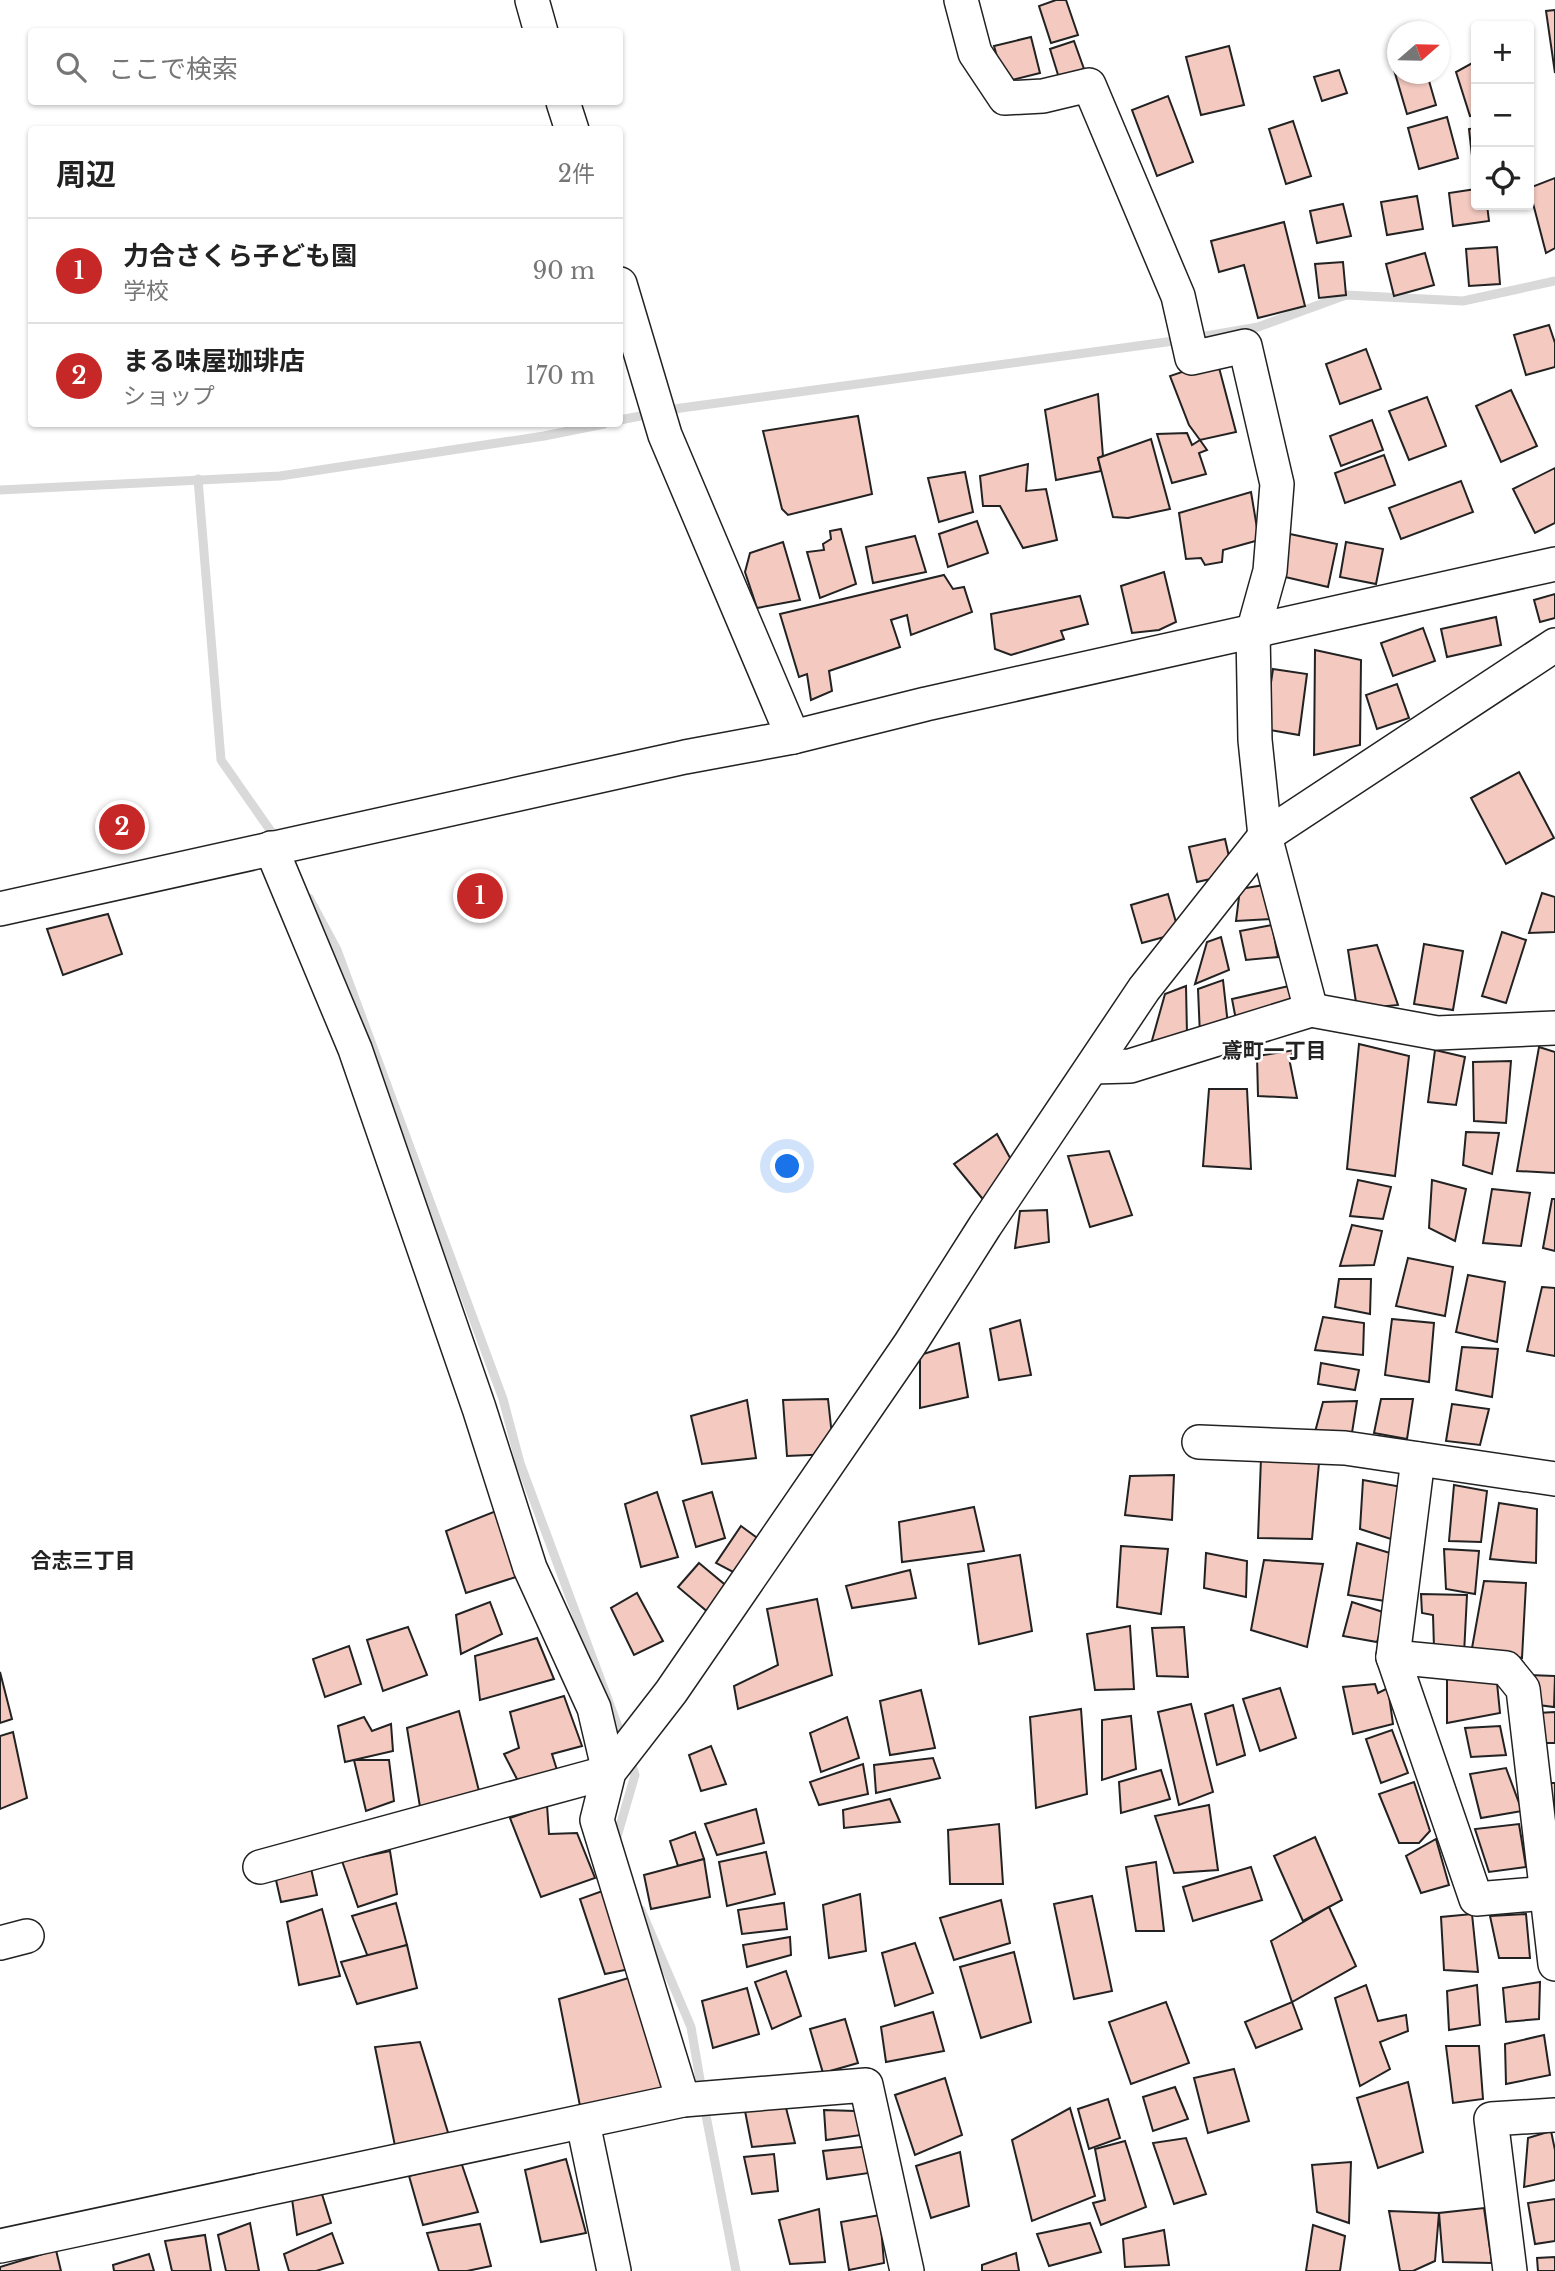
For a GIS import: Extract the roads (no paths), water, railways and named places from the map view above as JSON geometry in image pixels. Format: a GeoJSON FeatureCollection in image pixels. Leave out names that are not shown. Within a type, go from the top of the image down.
{"type":"FeatureCollection","features":[{"type":"Feature","properties":{"kind":"street"},"geometry":{"type":"LineString","coordinates":[[532,0],[540,28]]}},
{"type":"Feature","properties":{"kind":"street"},"geometry":{"type":"LineString","coordinates":[[961,0],[975,53],[1005,98],[1043,96],[1089,85],[1178,296],[1192,358],[1245,346],[1277,484],[1270,571],[1253,632],[1255,740],[1265,836],[1311,1010]]}},
{"type":"Feature","properties":{"kind":"street"},"geometry":{"type":"LineString","coordinates":[[564,105],[571,126]]}},
{"type":"Feature","properties":{"kind":"street"},"geometry":{"type":"LineString","coordinates":[[623,294],[665,435],[793,737]]}},
{"type":"Feature","properties":{"kind":"street"},"geometry":{"type":"LineString","coordinates":[[0,909],[685,757],[793,737],[926,704],[1555,564]]}},
{"type":"Feature","properties":{"kind":"street"},"geometry":{"type":"LineString","coordinates":[[683,2100],[597,1820],[609,1772],[671,1692],[910,1344],[985,1226],[1144,989],[1265,836],[1555,645]]}},
{"type":"Feature","properties":{"kind":"street"},"geometry":{"type":"LineString","coordinates":[[271,848],[355,1049],[479,1408],[530,1568],[594,1708],[609,1772]]}},
{"type":"Feature","properties":{"kind":"street"},"geometry":{"type":"LineString","coordinates":[[1093,1067],[1130,1066],[1311,1010],[1437,1033],[1543,1026],[1555,1028]]}},
{"type":"Feature","properties":{"kind":"street"},"geometry":{"type":"LineString","coordinates":[[1199,1441],[1345,1448],[1555,1479]]}},
{"type":"Feature","properties":{"kind":"street"},"geometry":{"type":"LineString","coordinates":[[1418,1459],[1393,1657],[1476,1899],[1547,1893]]}},
{"type":"Feature","properties":{"kind":"street"},"geometry":{"type":"LineString","coordinates":[[1393,1657],[1506,1668],[1523,1689],[1555,1964]]}},
{"type":"Feature","properties":{"kind":"street"},"geometry":{"type":"LineString","coordinates":[[260,1867],[609,1772]]}},
{"type":"Feature","properties":{"kind":"street"},"geometry":{"type":"LineString","coordinates":[[0,2246],[460,2145],[583,2123],[683,2100],[866,2085],[907,2271]]}},
{"type":"Feature","properties":{"kind":"street"},"geometry":{"type":"LineString","coordinates":[[1510,2271],[1491,2119],[1555,2115]]}},
{"type":"Feature","properties":{"kind":"street"},"geometry":{"type":"LineString","coordinates":[[583,2123],[614,2271]]}},
{"type":"Feature","properties":{"kind":"waterway"},"geometry":{"type":"LineString","coordinates":[[1194,338],[1258,327],[1346,295],[1463,301],[1555,281]]}},
{"type":"Feature","properties":{"kind":"waterway"},"geometry":{"type":"LineString","coordinates":[[623,419],[681,408],[1181,340]]}},
{"type":"Feature","properties":{"kind":"waterway"},"geometry":{"type":"LineString","coordinates":[[0,490],[280,476],[589,427]]}},
{"type":"Feature","properties":{"kind":"waterway"},"geometry":{"type":"LineString","coordinates":[[198,479],[221,760],[277,840]]}},
{"type":"Feature","properties":{"kind":"waterway"},"geometry":{"type":"LineString","coordinates":[[309,898],[337,950],[503,1399],[520,1463],[623,1740]]}},
{"type":"Feature","properties":{"kind":"waterway"},"geometry":{"type":"LineString","coordinates":[[616,1840],[635,1775],[630,1760]]}},
{"type":"Feature","properties":{"kind":"waterway"},"geometry":{"type":"LineString","coordinates":[[641,1910],[691,2027],[702,2091]]}},
{"type":"Feature","properties":{"kind":"waterway"},"geometry":{"type":"LineString","coordinates":[[704,2105],[736,2271]]}},
{"type":"Feature","properties":{"kind":"place","name":"まる味屋珈琲店"},"geometry":{"type":"Point","coordinates":[122,827]}},
{"type":"Feature","properties":{"kind":"place","name":"力合さくら子ども園"},"geometry":{"type":"Point","coordinates":[480,896]}},
{"type":"Feature","properties":{"kind":"district","name":"鳶町一丁目"},"geometry":{"type":"Point","coordinates":[1274,1051]}},
{"type":"Feature","properties":{"kind":"district","name":"合志三丁目"},"geometry":{"type":"Point","coordinates":[83,1561]}}]}
